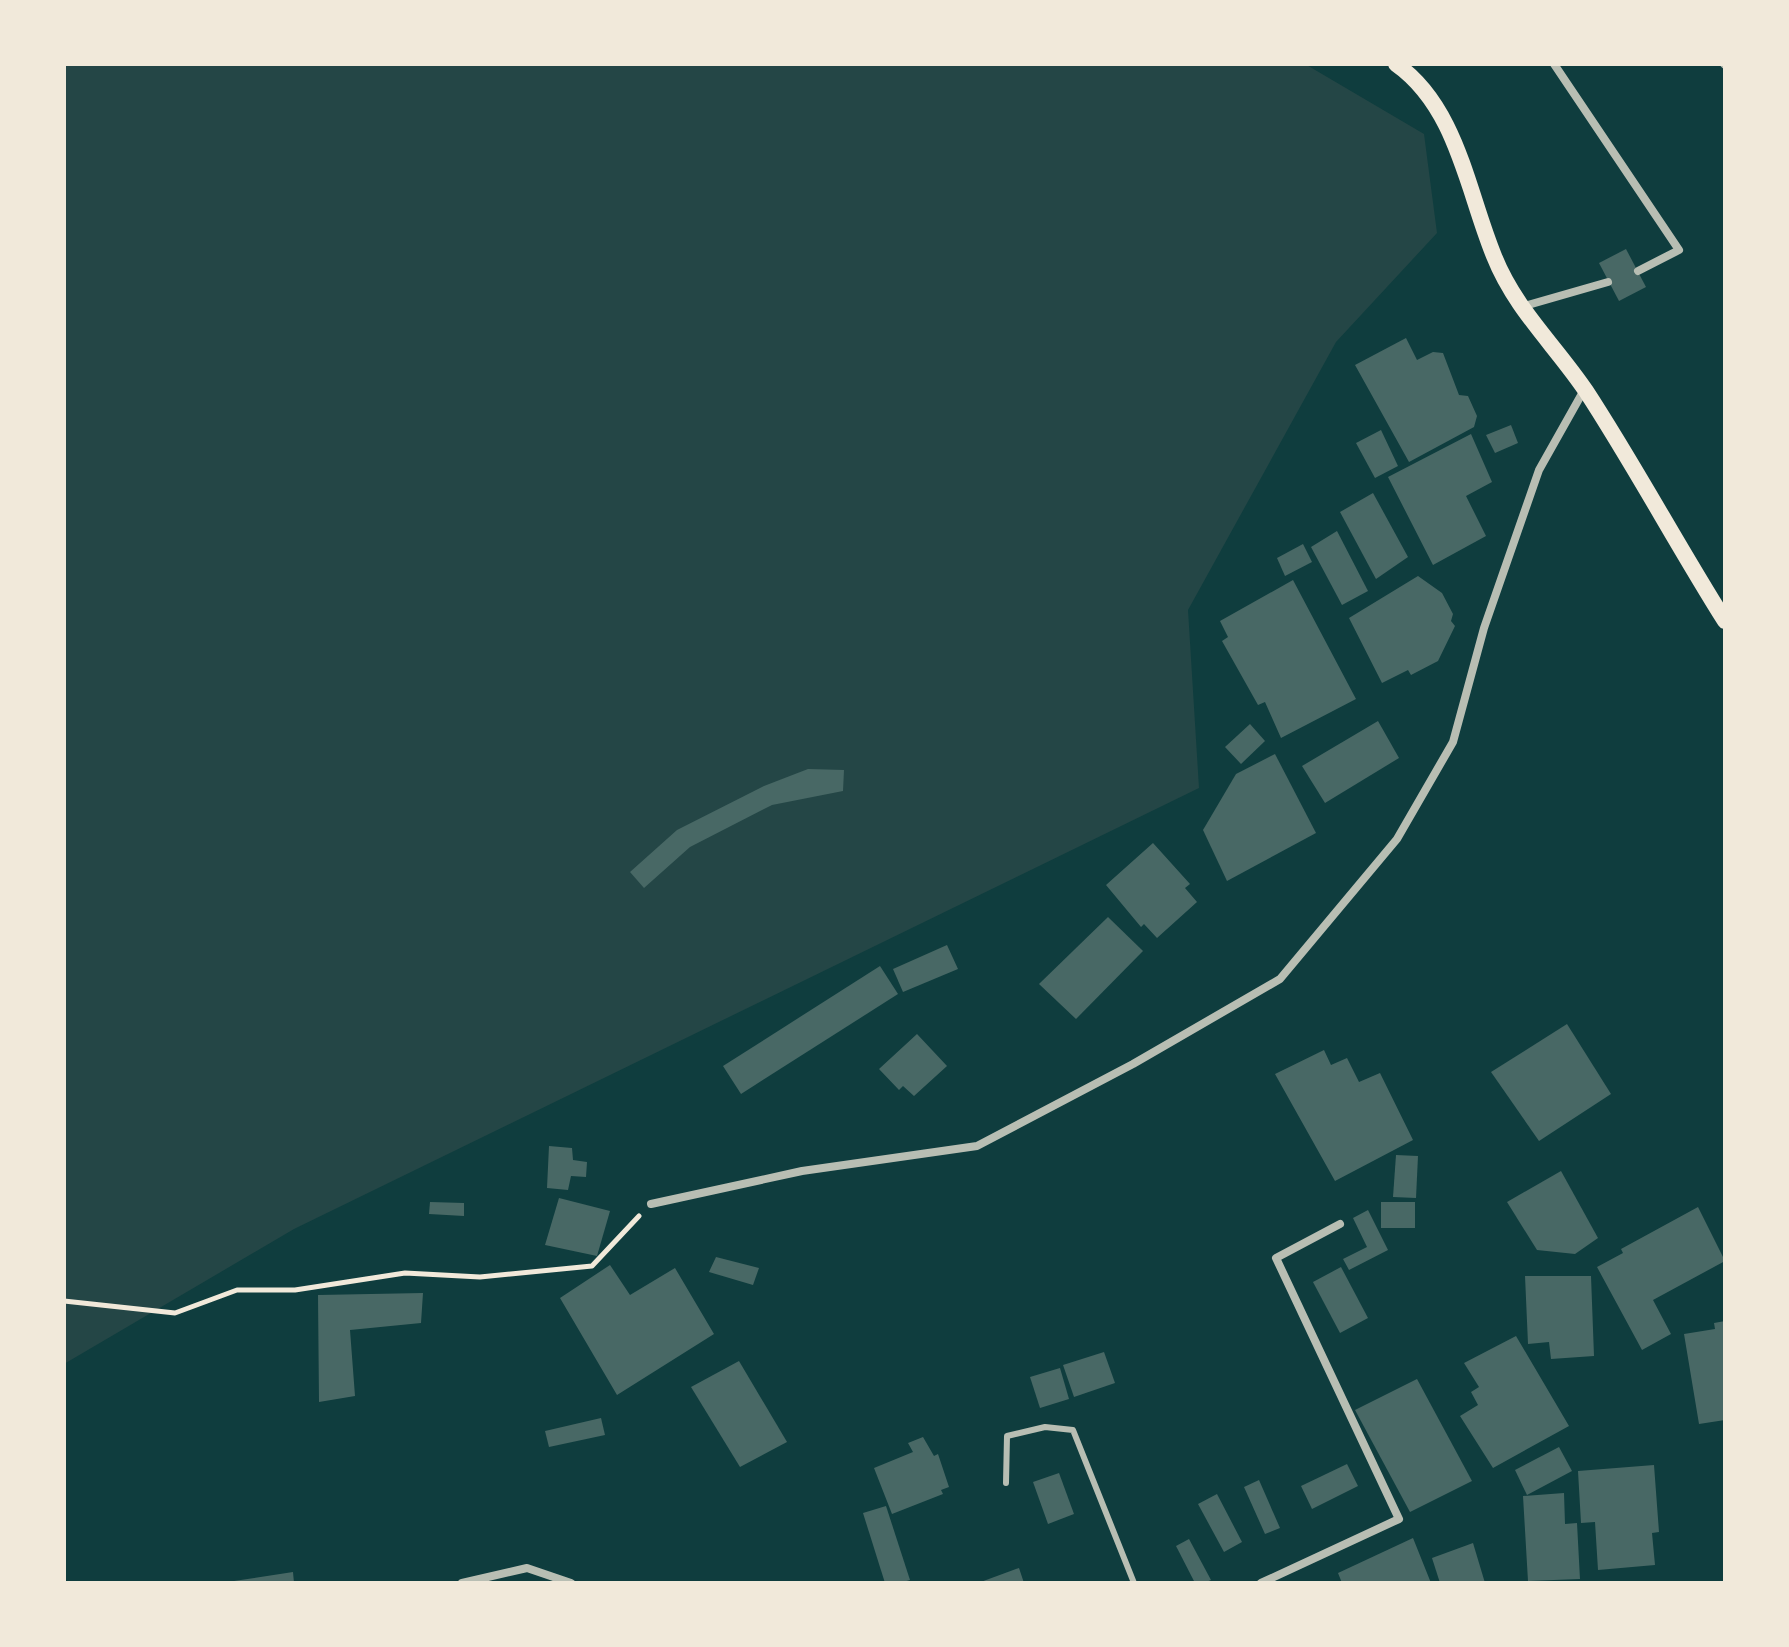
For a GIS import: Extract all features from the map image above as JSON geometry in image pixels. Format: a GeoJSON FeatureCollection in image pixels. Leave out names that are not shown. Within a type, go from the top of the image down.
{"type":"FeatureCollection","features":[{"type":"Feature","properties":{"kind":"main road"},"geometry":{"type":"LineString","coordinates":[[1396,64],[1417,78],[1445,120],[1494,258],[1519,307],[1585,389],[1725,621]]}},
{"type":"Feature","properties":{"kind":"street"},"geometry":{"type":"LineString","coordinates":[[1554,64],[1679,250],[1638,271]]}},
{"type":"Feature","properties":{"kind":"street"},"geometry":{"type":"LineString","coordinates":[[1519,307],[1608,282]]}},
{"type":"Feature","properties":{"kind":"street"},"geometry":{"type":"LineString","coordinates":[[651,1204],[802,1171],[977,1146],[1133,1064],[1280,979],[1397,839],[1453,742],[1484,628],[1539,470],[1585,389]]}},
{"type":"Feature","properties":{"kind":"street"},"geometry":{"type":"LineString","coordinates":[[1261,1583],[1399,1519],[1276,1258],[1340,1224]]}},
{"type":"Feature","properties":{"kind":"street"},"geometry":{"type":"LineString","coordinates":[[462,1583],[527,1568],[571,1583]]}},
{"type":"Feature","properties":{"kind":"lane"},"geometry":{"type":"LineString","coordinates":[[1006,1483],[1007,1436],[1045,1427],[1073,1430],[1134,1583]]}},
{"type":"Feature","properties":{"kind":"path"},"geometry":{"type":"LineString","coordinates":[[64,1301],[175,1313],[237,1290],[295,1290],[405,1273],[480,1277],[592,1266],[651,1204]]}},
{"type":"Feature","properties":{"kind":"shaded area"},"geometry":{"type":"Polygon","coordinates":[[[64,64],[1305,64],[1424,134],[1437,233],[1336,342],[1188,610],[1199,788],[294,1229],[64,1364],[64,64]]]}},
{"type":"Feature","properties":{"kind":"building"},"geometry":{"type":"Polygon","coordinates":[[[1626,249],[1646,287],[1619,301],[1599,263],[1626,249]]]}},
{"type":"Feature","properties":{"kind":"building"},"geometry":{"type":"Polygon","coordinates":[[[1406,338],[1417,360],[1433,352],[1443,353],[1459,395],[1468,396],[1477,416],[1474,427],[1409,462],[1355,365],[1406,338]]]}},
{"type":"Feature","properties":{"kind":"building"},"geometry":{"type":"Polygon","coordinates":[[[1511,425],[1518,443],[1495,453],[1486,435],[1511,425]]]}},
{"type":"Feature","properties":{"kind":"building"},"geometry":{"type":"Polygon","coordinates":[[[1381,430],[1398,466],[1375,478],[1356,443],[1381,430]]]}},
{"type":"Feature","properties":{"kind":"building"},"geometry":{"type":"Polygon","coordinates":[[[1471,434],[1492,482],[1466,496],[1486,536],[1433,565],[1388,477],[1471,434]]]}},
{"type":"Feature","properties":{"kind":"building"},"geometry":{"type":"Polygon","coordinates":[[[1373,493],[1408,557],[1376,579],[1340,512],[1373,493]]]}},
{"type":"Feature","properties":{"kind":"building"},"geometry":{"type":"Polygon","coordinates":[[[1337,531],[1368,591],[1342,605],[1311,547],[1337,531]]]}},
{"type":"Feature","properties":{"kind":"building"},"geometry":{"type":"Polygon","coordinates":[[[1303,544],[1312,562],[1285,576],[1277,558],[1303,544]]]}},
{"type":"Feature","properties":{"kind":"building"},"geometry":{"type":"Polygon","coordinates":[[[1418,576],[1442,593],[1453,614],[1451,621],[1455,626],[1438,661],[1411,675],[1408,670],[1382,683],[1349,618],[1418,576]]]}},
{"type":"Feature","properties":{"kind":"building"},"geometry":{"type":"Polygon","coordinates":[[[1293,580],[1356,699],[1281,738],[1265,702],[1258,705],[1222,641],[1228,637],[1220,621],[1293,580]]]}},
{"type":"Feature","properties":{"kind":"building"},"geometry":{"type":"Polygon","coordinates":[[[1378,721],[1399,758],[1325,803],[1302,766],[1378,721]]]}},
{"type":"Feature","properties":{"kind":"building"},"geometry":{"type":"Polygon","coordinates":[[[1250,724],[1265,741],[1241,764],[1225,747],[1250,724]]]}},
{"type":"Feature","properties":{"kind":"building"},"geometry":{"type":"Polygon","coordinates":[[[1275,754],[1316,833],[1227,881],[1203,830],[1236,774],[1275,754]]]}},
{"type":"Feature","properties":{"kind":"building"},"geometry":{"type":"Polygon","coordinates":[[[808,769],[844,770],[843,791],[772,805],[690,847],[644,888],[630,872],[677,830],[764,786],[808,769]]]}},
{"type":"Feature","properties":{"kind":"building"},"geometry":{"type":"Polygon","coordinates":[[[1153,843],[1190,884],[1185,888],[1197,902],[1157,938],[1144,924],[1141,927],[1106,885],[1153,843]]]}},
{"type":"Feature","properties":{"kind":"building"},"geometry":{"type":"Polygon","coordinates":[[[1108,917],[1143,951],[1076,1019],[1039,984],[1108,917]]]}},
{"type":"Feature","properties":{"kind":"building"},"geometry":{"type":"Polygon","coordinates":[[[947,945],[958,969],[903,992],[893,969],[947,945]]]}},
{"type":"Feature","properties":{"kind":"building"},"geometry":{"type":"Polygon","coordinates":[[[880,966],[898,994],[741,1094],[723,1066],[880,966]]]}},
{"type":"Feature","properties":{"kind":"building"},"geometry":{"type":"Polygon","coordinates":[[[1567,1024],[1611,1094],[1539,1141],[1491,1072],[1567,1024]]]}},
{"type":"Feature","properties":{"kind":"building"},"geometry":{"type":"Polygon","coordinates":[[[917,1034],[947,1066],[914,1096],[903,1086],[899,1090],[879,1069],[917,1034]]]}},
{"type":"Feature","properties":{"kind":"building"},"geometry":{"type":"Polygon","coordinates":[[[1324,1050],[1331,1065],[1347,1058],[1359,1082],[1380,1073],[1413,1140],[1335,1181],[1275,1074],[1324,1050]]]}},
{"type":"Feature","properties":{"kind":"building"},"geometry":{"type":"Polygon","coordinates":[[[549,1146],[572,1148],[573,1160],[587,1162],[586,1177],[571,1176],[568,1190],[547,1188],[549,1146]]]}},
{"type":"Feature","properties":{"kind":"building"},"geometry":{"type":"Polygon","coordinates":[[[1396,1155],[1418,1156],[1416,1198],[1393,1197],[1396,1155]]]}},
{"type":"Feature","properties":{"kind":"building"},"geometry":{"type":"Polygon","coordinates":[[[1561,1171],[1598,1238],[1575,1254],[1537,1250],[1507,1202],[1561,1171]]]}},
{"type":"Feature","properties":{"kind":"building"},"geometry":{"type":"Polygon","coordinates":[[[559,1198],[610,1211],[597,1256],[545,1245],[559,1198]]]}},
{"type":"Feature","properties":{"kind":"building"},"geometry":{"type":"Polygon","coordinates":[[[430,1202],[464,1203],[464,1216],[429,1214],[430,1202]]]}},
{"type":"Feature","properties":{"kind":"building"},"geometry":{"type":"Polygon","coordinates":[[[1381,1202],[1415,1202],[1415,1228],[1381,1228],[1381,1202]]]}},
{"type":"Feature","properties":{"kind":"building"},"geometry":{"type":"Polygon","coordinates":[[[1698,1207],[1725,1261],[1653,1300],[1671,1334],[1642,1350],[1597,1267],[1623,1253],[1621,1249],[1698,1207]]]}},
{"type":"Feature","properties":{"kind":"building"},"geometry":{"type":"Polygon","coordinates":[[[1368,1210],[1388,1250],[1349,1270],[1343,1259],[1367,1247],[1353,1218],[1368,1210]]]}},
{"type":"Feature","properties":{"kind":"building"},"geometry":{"type":"Polygon","coordinates":[[[716,1257],[759,1268],[753,1285],[709,1272],[716,1257]]]}},
{"type":"Feature","properties":{"kind":"building"},"geometry":{"type":"Polygon","coordinates":[[[610,1265],[630,1295],[675,1268],[714,1334],[617,1395],[560,1298],[610,1265]]]}},
{"type":"Feature","properties":{"kind":"building"},"geometry":{"type":"Polygon","coordinates":[[[1341,1267],[1368,1318],[1340,1333],[1313,1282],[1341,1267]]]}},
{"type":"Feature","properties":{"kind":"building"},"geometry":{"type":"Polygon","coordinates":[[[1525,1276],[1591,1276],[1594,1356],[1551,1359],[1549,1342],[1528,1344],[1525,1276]]]}},
{"type":"Feature","properties":{"kind":"building"},"geometry":{"type":"Polygon","coordinates":[[[423,1293],[421,1323],[350,1330],[355,1396],[319,1402],[318,1295],[423,1293]]]}},
{"type":"Feature","properties":{"kind":"building"},"geometry":{"type":"Polygon","coordinates":[[[1725,1321],[1725,1420],[1699,1424],[1684,1334],[1715,1329],[1714,1323],[1725,1321]]]}},
{"type":"Feature","properties":{"kind":"building"},"geometry":{"type":"Polygon","coordinates":[[[1516,1336],[1569,1426],[1493,1468],[1460,1416],[1478,1405],[1471,1392],[1479,1387],[1464,1363],[1516,1336]]]}},
{"type":"Feature","properties":{"kind":"building"},"geometry":{"type":"Polygon","coordinates":[[[1104,1352],[1115,1383],[1074,1397],[1063,1365],[1104,1352]]]}},
{"type":"Feature","properties":{"kind":"building"},"geometry":{"type":"Polygon","coordinates":[[[739,1361],[787,1442],[740,1467],[691,1387],[739,1361]]]}},
{"type":"Feature","properties":{"kind":"building"},"geometry":{"type":"Polygon","coordinates":[[[1060,1368],[1069,1399],[1040,1408],[1030,1377],[1060,1368]]]}},
{"type":"Feature","properties":{"kind":"building"},"geometry":{"type":"Polygon","coordinates":[[[1417,1379],[1472,1481],[1410,1512],[1355,1410],[1417,1379]]]}},
{"type":"Feature","properties":{"kind":"building"},"geometry":{"type":"Polygon","coordinates":[[[601,1418],[605,1435],[549,1447],[545,1431],[601,1418]]]}},
{"type":"Feature","properties":{"kind":"building"},"geometry":{"type":"Polygon","coordinates":[[[923,1437],[934,1456],[938,1454],[949,1487],[941,1490],[943,1494],[892,1514],[874,1468],[913,1452],[908,1443],[923,1437]]]}},
{"type":"Feature","properties":{"kind":"building"},"geometry":{"type":"Polygon","coordinates":[[[1559,1447],[1572,1471],[1527,1495],[1515,1470],[1559,1447]]]}},
{"type":"Feature","properties":{"kind":"building"},"geometry":{"type":"Polygon","coordinates":[[[1347,1464],[1358,1486],[1312,1509],[1301,1486],[1347,1464]]]}},
{"type":"Feature","properties":{"kind":"building"},"geometry":{"type":"Polygon","coordinates":[[[1654,1465],[1659,1532],[1652,1533],[1655,1565],[1598,1570],[1595,1522],[1581,1523],[1578,1471],[1654,1465]]]}},
{"type":"Feature","properties":{"kind":"building"},"geometry":{"type":"Polygon","coordinates":[[[1059,1473],[1074,1514],[1048,1524],[1033,1482],[1059,1473]]]}},
{"type":"Feature","properties":{"kind":"building"},"geometry":{"type":"Polygon","coordinates":[[[1259,1480],[1280,1528],[1265,1534],[1244,1487],[1259,1480]]]}},
{"type":"Feature","properties":{"kind":"building"},"geometry":{"type":"Polygon","coordinates":[[[1564,1493],[1565,1524],[1577,1523],[1580,1579],[1528,1581],[1523,1496],[1564,1493]]]}},
{"type":"Feature","properties":{"kind":"building"},"geometry":{"type":"Polygon","coordinates":[[[1217,1494],[1242,1542],[1224,1552],[1198,1504],[1217,1494]]]}},
{"type":"Feature","properties":{"kind":"building"},"geometry":{"type":"Polygon","coordinates":[[[886,1506],[910,1580],[900,1583],[885,1583],[863,1513],[886,1506]]]}},
{"type":"Feature","properties":{"kind":"building"},"geometry":{"type":"Polygon","coordinates":[[[1413,1538],[1431,1583],[1342,1583],[1338,1573],[1413,1538]]]}},
{"type":"Feature","properties":{"kind":"building"},"geometry":{"type":"Polygon","coordinates":[[[1189,1539],[1211,1580],[1195,1583],[1176,1546],[1189,1539]]]}},
{"type":"Feature","properties":{"kind":"building"},"geometry":{"type":"Polygon","coordinates":[[[1473,1543],[1485,1583],[1440,1583],[1432,1558],[1473,1543]]]}},
{"type":"Feature","properties":{"kind":"building"},"geometry":{"type":"Polygon","coordinates":[[[1019,1568],[1024,1583],[978,1583],[1019,1568]]]}},
{"type":"Feature","properties":{"kind":"building"},"geometry":{"type":"Polygon","coordinates":[[[293,1572],[294,1583],[234,1583],[234,1581],[293,1572]]]}}]}
